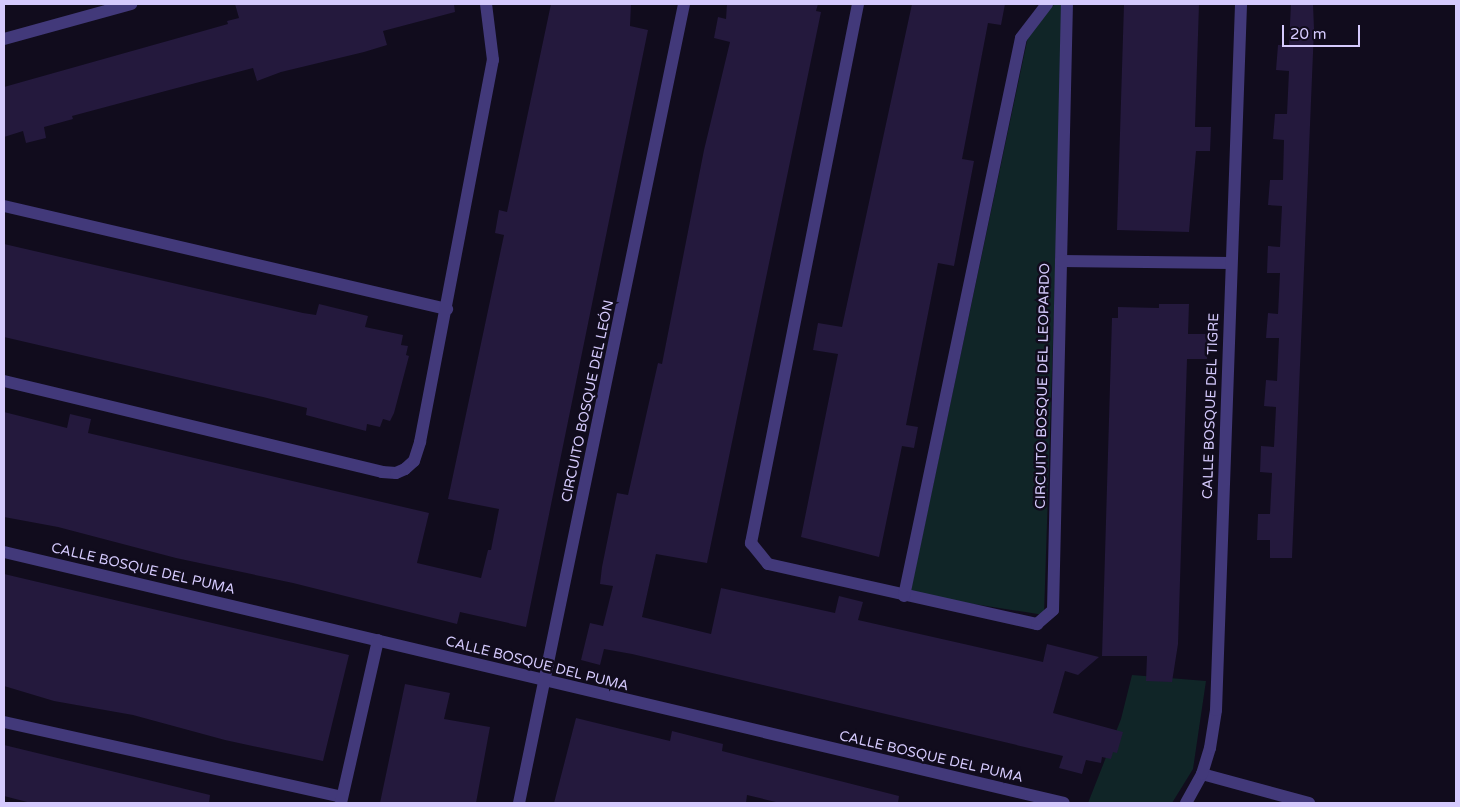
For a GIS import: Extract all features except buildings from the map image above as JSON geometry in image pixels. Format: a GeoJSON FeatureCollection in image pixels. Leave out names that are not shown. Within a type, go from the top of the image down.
{"type":"FeatureCollection","features":[{"type":"Feature","properties":{"kind":"street"},"geometry":{"type":"LineString","coordinates":[[4,39],[131,4]]}},
{"type":"Feature","properties":{"kind":"street"},"geometry":{"type":"LineString","coordinates":[[4,381],[396,473],[414,460],[420,442],[447,309],[493,60],[486,4]]}},
{"type":"Feature","properties":{"kind":"street","name":"CIRCUITO BOSQUE DEL LEÓN"},"geometry":{"type":"LineString","coordinates":[[519,803],[546,682],[684,4]]}},
{"type":"Feature","properties":{"kind":"street","name":"CIRCUITO BOSQUE DEL LEOPARDO"},"geometry":{"type":"LineString","coordinates":[[858,4],[751,543],[768,564],[1020,623],[1038,624],[1053,610],[1066,4]]}},
{"type":"Feature","properties":{"kind":"street"},"geometry":{"type":"LineString","coordinates":[[904,596],[1021,38],[1047,4]]}},
{"type":"Feature","properties":{"kind":"street","name":"CALLE BOSQUE DEL TIGRE"},"geometry":{"type":"LineString","coordinates":[[1186,803],[1202,774],[1210,748],[1216,710],[1241,4]]}},
{"type":"Feature","properties":{"kind":"street"},"geometry":{"type":"LineString","coordinates":[[4,206],[447,309]]}},
{"type":"Feature","properties":{"kind":"street"},"geometry":{"type":"LineString","coordinates":[[1061,261],[1231,263]]}},
{"type":"Feature","properties":{"kind":"street","name":"CALLE BOSQUE DEL PUMA"},"geometry":{"type":"LineString","coordinates":[[4,552],[378,640],[546,682],[1064,803]]}},
{"type":"Feature","properties":{"kind":"street"},"geometry":{"type":"LineString","coordinates":[[4,722],[342,800],[378,640]]}},
{"type":"Feature","properties":{"kind":"street"},"geometry":{"type":"LineString","coordinates":[[1202,774],[1309,803]]}},
{"type":"Feature","properties":{"kind":"green space"},"geometry":{"type":"Polygon","coordinates":[[[1055,4],[1064,4],[1044,615],[910,594],[1030,27],[1055,4]]]}},
{"type":"Feature","properties":{"kind":"green space"},"geometry":{"type":"Polygon","coordinates":[[[1132,675],[1206,681],[1193,769],[1172,803],[1088,803],[1121,719],[1132,675]]]}}]}
